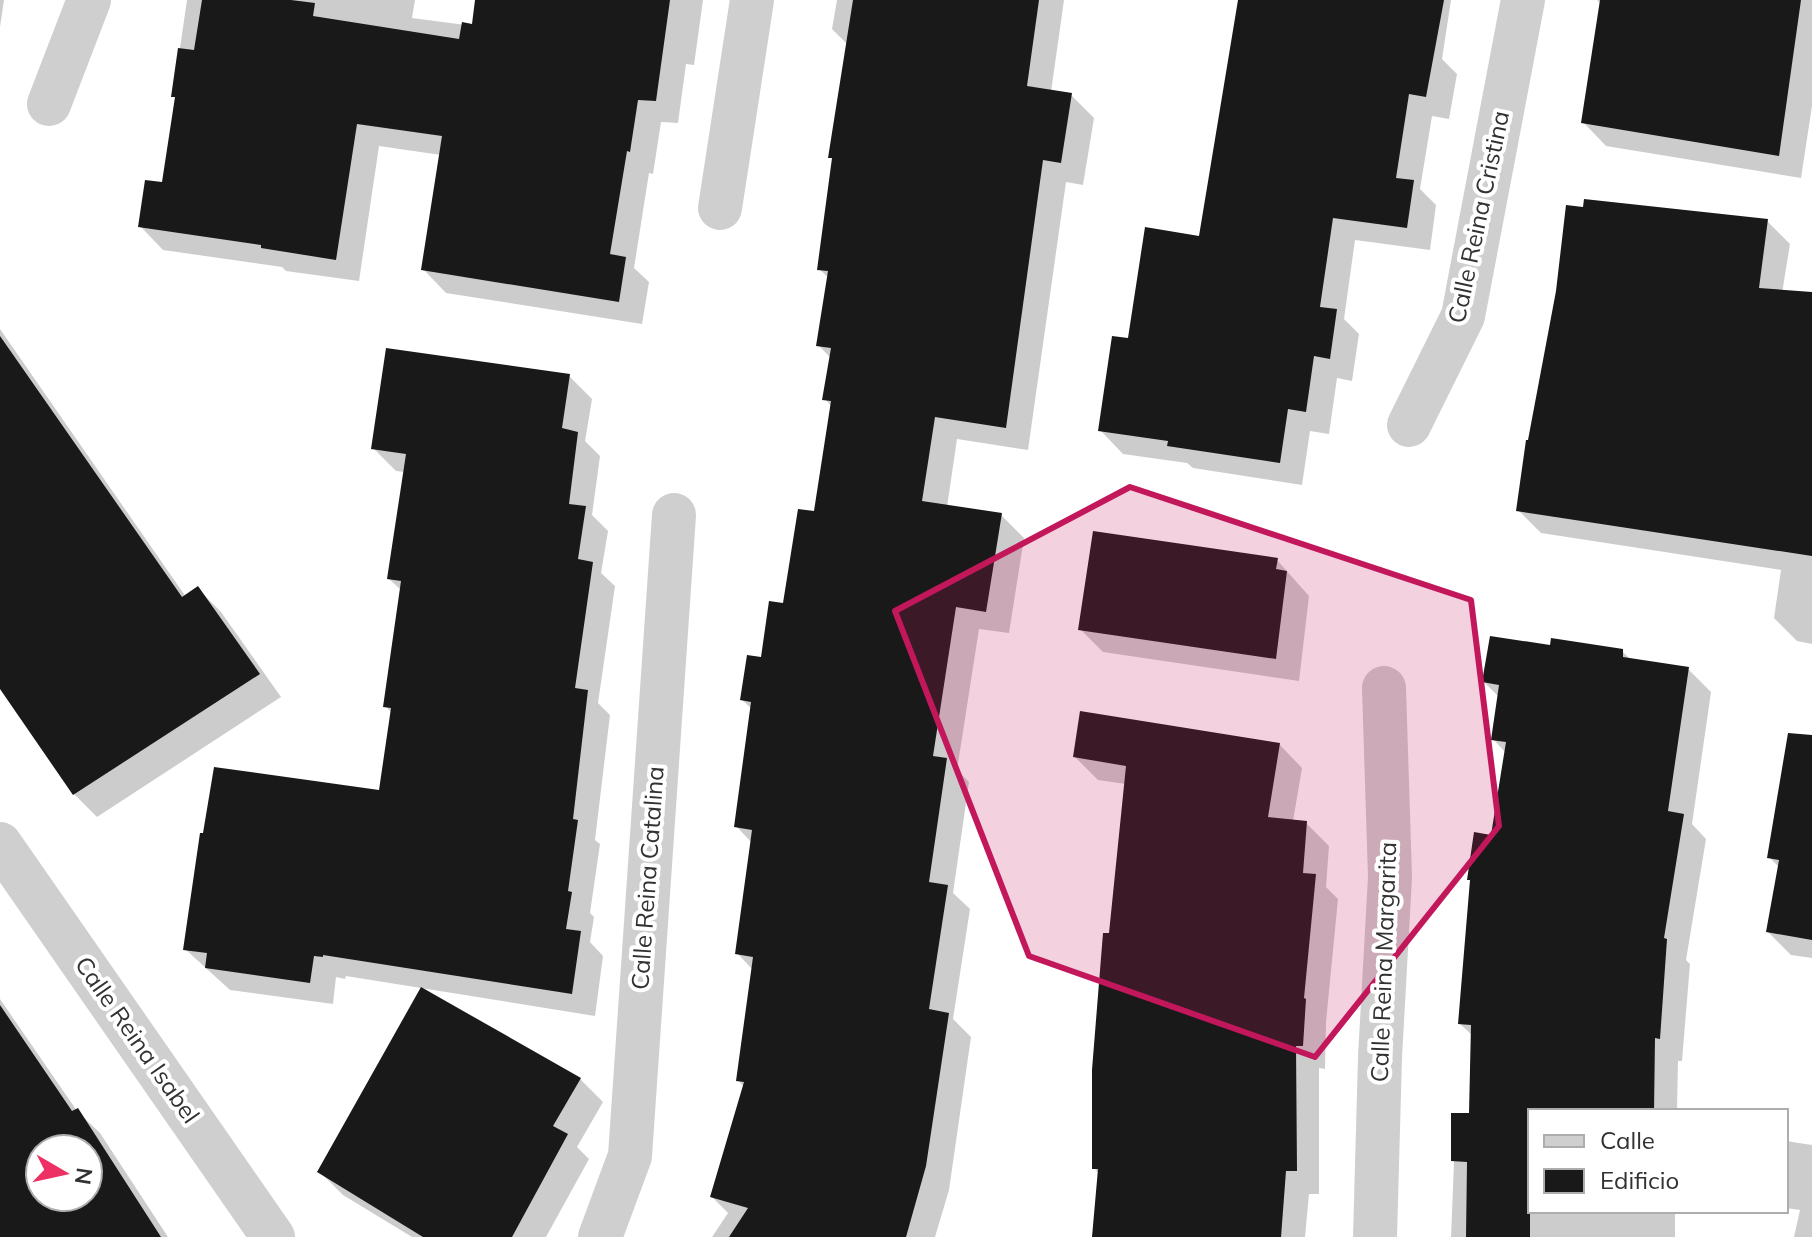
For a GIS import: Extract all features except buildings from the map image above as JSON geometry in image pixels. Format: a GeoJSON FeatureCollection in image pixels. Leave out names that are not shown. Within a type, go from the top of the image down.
{"type":"FeatureCollection","features":[{"type":"Feature","properties":{"kind":"street"},"geometry":{"type":"LineString","coordinates":[[49,104],[89,0]]}},
{"type":"Feature","properties":{"kind":"street"},"geometry":{"type":"LineString","coordinates":[[720,208],[752,0]]}},
{"type":"Feature","properties":{"kind":"street","name":"Calle Reina Cristina"},"geometry":{"type":"LineString","coordinates":[[1409,425],[1463,316],[1523,0]]}},
{"type":"Feature","properties":{"kind":"street","name":"Calle Reina Catalina"},"geometry":{"type":"LineString","coordinates":[[600,1237],[630,1156],[674,515]]}},
{"type":"Feature","properties":{"kind":"street","name":"Calle Reina Margarita"},"geometry":{"type":"LineString","coordinates":[[1375,1237],[1380,1057],[1390,877],[1384,688]]}},
{"type":"Feature","properties":{"kind":"street","name":"Calle Reina Isabel"},"geometry":{"type":"LineString","coordinates":[[0,844],[273,1237]]}},
{"type":"Feature","properties":{"kind":"highlighted area"},"geometry":{"type":"Polygon","coordinates":[[[1130,487],[1471,600],[1499,826],[1315,1057],[1029,956],[895,611],[1130,487]]]}}]}
